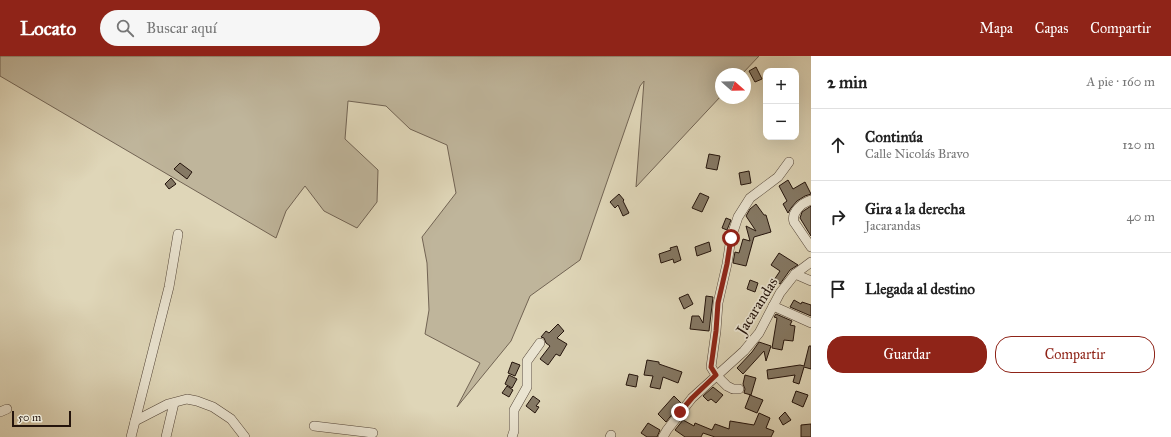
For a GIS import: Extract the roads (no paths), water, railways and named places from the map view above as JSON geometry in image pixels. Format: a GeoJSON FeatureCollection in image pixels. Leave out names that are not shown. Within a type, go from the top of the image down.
{"type":"FeatureCollection","features":[{"type":"Feature","properties":{"kind":"street"},"geometry":{"type":"LineString","coordinates":[[739,389],[733,389],[727,386],[716,375],[711,367],[718,303],[731,238],[738,217],[750,198],[778,177],[789,162]]}},
{"type":"Feature","properties":{"kind":"street"},"geometry":{"type":"LineString","coordinates":[[811,200],[806,202],[794,212],[792,217],[811,247]]}},
{"type":"Feature","properties":{"kind":"street"},"geometry":{"type":"LineString","coordinates":[[131,437],[169,287],[178,234]]}},
{"type":"Feature","properties":{"kind":"street","name":"Jacarandas"},"geometry":{"type":"LineString","coordinates":[[662,437],[692,398],[744,351],[759,333],[780,293],[795,274],[811,262]]}},
{"type":"Feature","properties":{"kind":"street"},"geometry":{"type":"LineString","coordinates":[[795,274],[811,281]]}},
{"type":"Feature","properties":{"kind":"street"},"geometry":{"type":"LineString","coordinates":[[773,306],[811,323]]}},
{"type":"Feature","properties":{"kind":"street"},"geometry":{"type":"LineString","coordinates":[[512,437],[514,431],[514,410],[527,387],[527,361],[540,343]]}},
{"type":"Feature","properties":{"kind":"street"},"geometry":{"type":"LineString","coordinates":[[135,421],[168,404],[187,399],[213,407],[231,419],[245,437]]}},
{"type":"Feature","properties":{"kind":"street"},"geometry":{"type":"LineString","coordinates":[[166,437],[174,403]]}},
{"type":"Feature","properties":{"kind":"street"},"geometry":{"type":"LineString","coordinates":[[314,426],[355,434],[373,433]]}}]}
